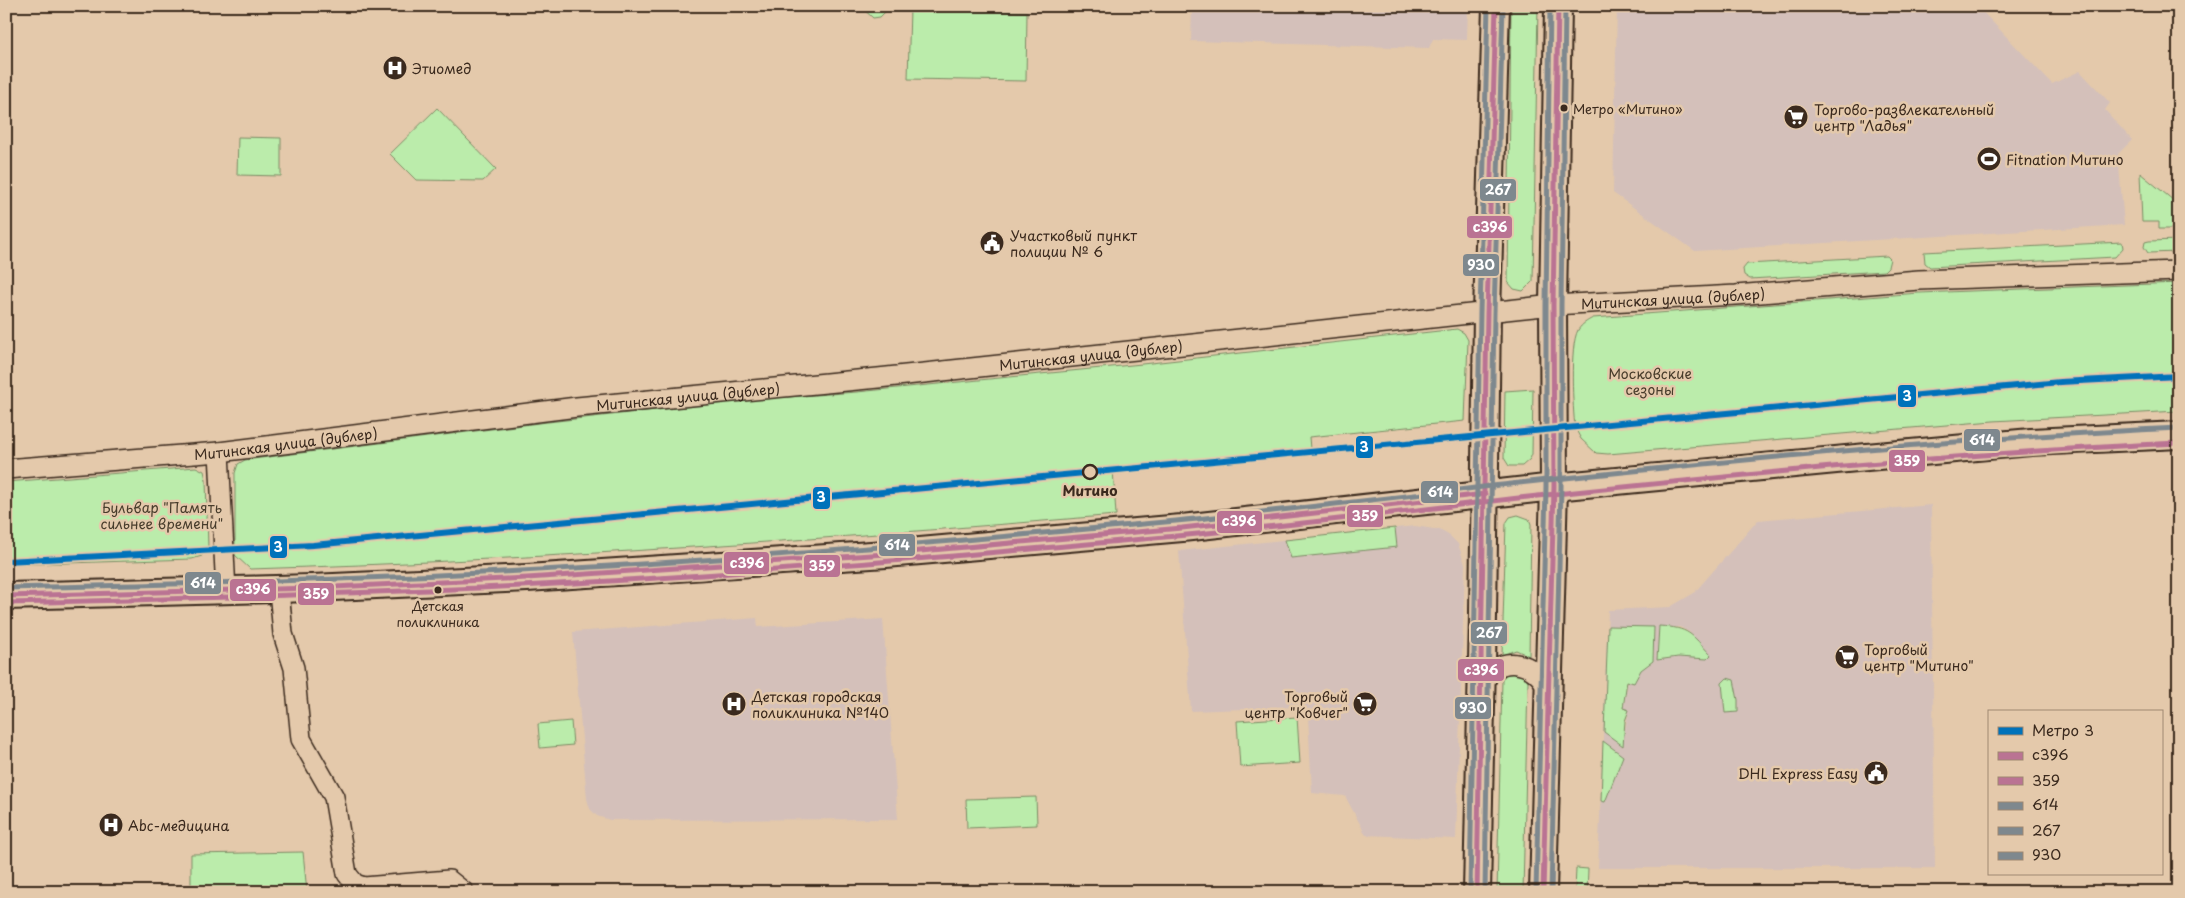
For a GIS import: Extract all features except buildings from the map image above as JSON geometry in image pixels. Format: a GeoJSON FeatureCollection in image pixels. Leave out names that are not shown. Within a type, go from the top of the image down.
{"type":"FeatureCollection","features":[{"type":"Feature","properties":{"kind":"main road"},"geometry":{"type":"LineString","coordinates":[[1477,892],[1485,494],[1486,313],[1496,6]]}},
{"type":"Feature","properties":{"kind":"main road"},"geometry":{"type":"LineString","coordinates":[[1542,892],[1554,487],[1553,305],[1558,6]]}},
{"type":"Feature","properties":{"kind":"main road"},"geometry":{"type":"LineString","coordinates":[[6,596],[279,590],[527,578],[886,554],[1182,528],[1554,487],[2031,442],[2179,435]]}},
{"type":"Feature","properties":{"kind":"street","name":"Митинская улица (дублер)"},"geometry":{"type":"LineString","coordinates":[[6,469],[219,452],[577,407],[1553,305],[1736,295],[1919,280],[2179,271]]}},
{"type":"Feature","properties":{"kind":"street"},"geometry":{"type":"LineString","coordinates":[[219,452],[226,592]]}},
{"type":"Feature","properties":{"kind":"street"},"geometry":{"type":"LineString","coordinates":[[279,590],[283,634],[294,668],[301,739],[334,797],[348,874],[355,884],[364,887],[449,880],[464,892]]}},
{"type":"Feature","properties":{"kind":"street"},"geometry":{"type":"LineString","coordinates":[[1480,692],[1485,679],[1493,670],[1504,665],[1516,663],[1528,666],[1538,672],[1545,682],[1549,694]]}},
{"type":"Feature","properties":{"kind":"shaded area"},"geometry":{"type":"Polygon","coordinates":[[[1192,6],[1468,6],[1467,40],[1433,39],[1429,48],[1191,41],[1192,6]]]}},
{"type":"Feature","properties":{"kind":"shaded area"},"geometry":{"type":"Polygon","coordinates":[[[1617,6],[1977,6],[2052,84],[2080,71],[2110,103],[2105,110],[2132,140],[2118,154],[2124,225],[1695,251],[1613,193],[1617,6]]]}},
{"type":"Feature","properties":{"kind":"shaded area"},"geometry":{"type":"Polygon","coordinates":[[[1931,505],[1935,868],[1598,868],[1608,610],[1670,607],[1694,593],[1758,520],[1931,505]],[[1609,626],[1624,734],[1629,710],[1623,708],[1628,681],[1634,682],[1640,670],[1653,661],[1654,628],[1609,626]],[[1659,627],[1657,660],[1678,657],[1707,659],[1711,655],[1689,632],[1680,627],[1659,627]]]}},
{"type":"Feature","properties":{"kind":"shaded area"},"geometry":{"type":"Polygon","coordinates":[[[1415,526],[1440,530],[1450,536],[1458,544],[1465,564],[1456,839],[1366,835],[1345,796],[1312,793],[1308,716],[1295,707],[1191,711],[1179,551],[1415,526]]]}},
{"type":"Feature","properties":{"kind":"shaded area","name":"Детская городская поликлиника №140"},"geometry":{"type":"Polygon","coordinates":[[[757,618],[758,627],[883,619],[898,819],[610,820],[597,816],[590,809],[587,799],[573,632],[757,618]]]}},
{"type":"Feature","properties":{"kind":"green space"},"geometry":{"type":"Polygon","coordinates":[[[860,6],[891,6],[880,17],[873,18],[860,6]]]}},
{"type":"Feature","properties":{"kind":"green space"},"geometry":{"type":"Polygon","coordinates":[[[1511,6],[1538,6],[1533,281],[1523,291],[1514,289],[1508,282],[1511,6]]]}},
{"type":"Feature","properties":{"kind":"green space"},"geometry":{"type":"Polygon","coordinates":[[[910,9],[1027,12],[1026,81],[908,79],[910,9]]]}},
{"type":"Feature","properties":{"kind":"green space"},"geometry":{"type":"Polygon","coordinates":[[[437,108],[496,169],[483,181],[416,180],[390,154],[437,108]]]}},
{"type":"Feature","properties":{"kind":"green space"},"geometry":{"type":"Polygon","coordinates":[[[238,137],[281,138],[281,176],[237,175],[238,137]]]}},
{"type":"Feature","properties":{"kind":"green space"},"geometry":{"type":"Polygon","coordinates":[[[2140,173],[2179,205],[2179,229],[2159,229],[2159,222],[2142,222],[2140,173]]]}},
{"type":"Feature","properties":{"kind":"green space"},"geometry":{"type":"Polygon","coordinates":[[[2179,240],[2179,252],[2148,253],[2144,247],[2145,242],[2149,241],[2179,240]]]}},
{"type":"Feature","properties":{"kind":"green space"},"geometry":{"type":"Polygon","coordinates":[[[2122,242],[2123,248],[2115,257],[1930,267],[1925,263],[1924,252],[2122,242]]]}},
{"type":"Feature","properties":{"kind":"green space"},"geometry":{"type":"Polygon","coordinates":[[[1887,256],[1890,259],[1888,267],[1884,271],[1750,279],[1744,275],[1743,269],[1747,264],[1887,256]]]}},
{"type":"Feature","properties":{"kind":"green space","name":"Московские сезоны"},"geometry":{"type":"Polygon","coordinates":[[[2179,283],[2179,411],[1993,421],[1608,454],[1596,453],[1581,439],[1575,428],[1572,378],[1573,350],[1578,330],[1593,318],[1919,293],[2179,283]]]}},
{"type":"Feature","properties":{"kind":"green space"},"geometry":{"type":"Polygon","coordinates":[[[1457,329],[1464,333],[1468,340],[1465,421],[1309,437],[1310,449],[1113,469],[1116,515],[683,548],[358,565],[250,569],[235,555],[235,473],[238,464],[245,460],[539,423],[746,400],[857,392],[1142,364],[1457,329]]]}},
{"type":"Feature","properties":{"kind":"green space"},"geometry":{"type":"Polygon","coordinates":[[[1533,389],[1532,454],[1530,459],[1522,466],[1509,466],[1504,458],[1505,391],[1533,389]]]}},
{"type":"Feature","properties":{"kind":"green space","name":"Бульвар \"Память сильнее времени\""},"geometry":{"type":"Polygon","coordinates":[[[196,467],[204,471],[206,480],[208,548],[202,556],[192,559],[6,565],[6,482],[196,467]]]}},
{"type":"Feature","properties":{"kind":"green space"},"geometry":{"type":"Polygon","coordinates":[[[1518,515],[1529,519],[1531,524],[1529,656],[1516,650],[1502,655],[1506,523],[1510,517],[1518,515]]]}},
{"type":"Feature","properties":{"kind":"green space"},"geometry":{"type":"Polygon","coordinates":[[[1395,528],[1397,547],[1291,558],[1285,540],[1395,528]]]}},
{"type":"Feature","properties":{"kind":"green space"},"geometry":{"type":"Polygon","coordinates":[[[1608,626],[1654,627],[1653,661],[1641,670],[1634,683],[1627,681],[1623,708],[1629,710],[1625,721],[1623,746],[1604,732],[1608,626]]]}},
{"type":"Feature","properties":{"kind":"green space"},"geometry":{"type":"Polygon","coordinates":[[[1659,626],[1684,630],[1711,655],[1707,659],[1678,657],[1657,660],[1659,626]]]}},
{"type":"Feature","properties":{"kind":"green space"},"geometry":{"type":"Polygon","coordinates":[[[1514,672],[1525,676],[1528,681],[1523,892],[1497,892],[1502,680],[1506,674],[1514,672]]]}},
{"type":"Feature","properties":{"kind":"green space"},"geometry":{"type":"Polygon","coordinates":[[[1727,678],[1734,680],[1738,712],[1725,713],[1722,683],[1727,678]]]}},
{"type":"Feature","properties":{"kind":"green space"},"geometry":{"type":"Polygon","coordinates":[[[1297,717],[1300,763],[1240,767],[1237,721],[1297,717]]]}},
{"type":"Feature","properties":{"kind":"green space"},"geometry":{"type":"Polygon","coordinates":[[[571,721],[573,745],[540,748],[538,724],[571,721]]]}},
{"type":"Feature","properties":{"kind":"green space"},"geometry":{"type":"Polygon","coordinates":[[[1603,741],[1623,756],[1605,802],[1601,801],[1603,741]]]}},
{"type":"Feature","properties":{"kind":"green space"},"geometry":{"type":"Polygon","coordinates":[[[1036,797],[1037,825],[967,828],[966,799],[1036,797]]]}},
{"type":"Feature","properties":{"kind":"green space"},"geometry":{"type":"Polygon","coordinates":[[[303,852],[307,892],[191,892],[191,854],[303,852]]]}},
{"type":"Feature","properties":{"kind":"green space"},"geometry":{"type":"Polygon","coordinates":[[[1576,868],[1588,869],[1587,892],[1575,892],[1576,868]]]}},
{"type":"Feature","properties":{"kind":"metro line","name":"3"},"geometry":{"type":"LineString","coordinates":[[6,561],[313,545],[2060,382],[2179,376]]}},
{"type":"Feature","properties":{"kind":"transit line","name":"930"},"geometry":{"type":"LineString","coordinates":[[1470,892],[1480,313],[1488,6]]}},
{"type":"Feature","properties":{"kind":"transit line","name":"с396"},"geometry":{"type":"LineString","coordinates":[[1477,892],[1487,313],[1496,6]]}},
{"type":"Feature","properties":{"kind":"transit line","name":"267"},"geometry":{"type":"LineString","coordinates":[[1485,892],[1494,313],[1503,6]]}},
{"type":"Feature","properties":{"kind":"transit line","name":"930"},"geometry":{"type":"LineString","coordinates":[[1536,892],[1546,487],[1546,305],[1550,6]]}},
{"type":"Feature","properties":{"kind":"transit line","name":"с396"},"geometry":{"type":"LineString","coordinates":[[1543,892],[1554,487],[1553,305],[1558,6]]}},
{"type":"Feature","properties":{"kind":"transit line","name":"267"},"geometry":{"type":"LineString","coordinates":[[1551,892],[1561,487],[1561,305],[1565,6]]}},
{"type":"Feature","properties":{"kind":"transit line","name":"614"},"geometry":{"type":"LineString","coordinates":[[6,588],[457,574],[767,556],[1176,521],[1546,480],[1783,457],[2020,437],[2179,428]]}},
{"type":"Feature","properties":{"kind":"transit line","name":"359"},"geometry":{"type":"LineString","coordinates":[[6,603],[457,589],[767,571],[1222,532],[1546,495],[1783,472],[2020,452],[2179,443]]}},
{"type":"Feature","properties":{"kind":"transit line","name":"с396"},"geometry":{"type":"LineString","coordinates":[[6,596],[312,588],[527,578],[886,554],[1182,528],[1485,494]]}},
{"type":"Feature","properties":{"kind":"place","name":"Этиомед"},"geometry":{"type":"Point","coordinates":[395,68]}},
{"type":"Feature","properties":{"kind":"place","name":"Метро «Митино»"},"geometry":{"type":"Point","coordinates":[1564,108]}},
{"type":"Feature","properties":{"kind":"place","name":"Торгово-развлекательный центр \"Ладья\""},"geometry":{"type":"Point","coordinates":[1796,117]}},
{"type":"Feature","properties":{"kind":"place","name":"Fitnation Митино"},"geometry":{"type":"Point","coordinates":[1989,159]}},
{"type":"Feature","properties":{"kind":"place","name":"Участковый пункт полиции № 6"},"geometry":{"type":"Point","coordinates":[992,243]}},
{"type":"Feature","properties":{"kind":"place","name":"Митино"},"geometry":{"type":"Point","coordinates":[1090,472]}},
{"type":"Feature","properties":{"kind":"place","name":"Детская поликлиника"},"geometry":{"type":"Point","coordinates":[438,590]}},
{"type":"Feature","properties":{"kind":"place","name":"Торговый центр \"Митино\""},"geometry":{"type":"Point","coordinates":[1847,657]}},
{"type":"Feature","properties":{"kind":"place","name":"Детская городская поликлиника №140"},"geometry":{"type":"Point","coordinates":[734,704]}},
{"type":"Feature","properties":{"kind":"place","name":"Торговый центр \"Ковчег\""},"geometry":{"type":"Point","coordinates":[1365,704]}},
{"type":"Feature","properties":{"kind":"place","name":"DHL Express Easy"},"geometry":{"type":"Point","coordinates":[1876,773]}},
{"type":"Feature","properties":{"kind":"place","name":"Abc-медицина"},"geometry":{"type":"Point","coordinates":[111,825]}}]}
